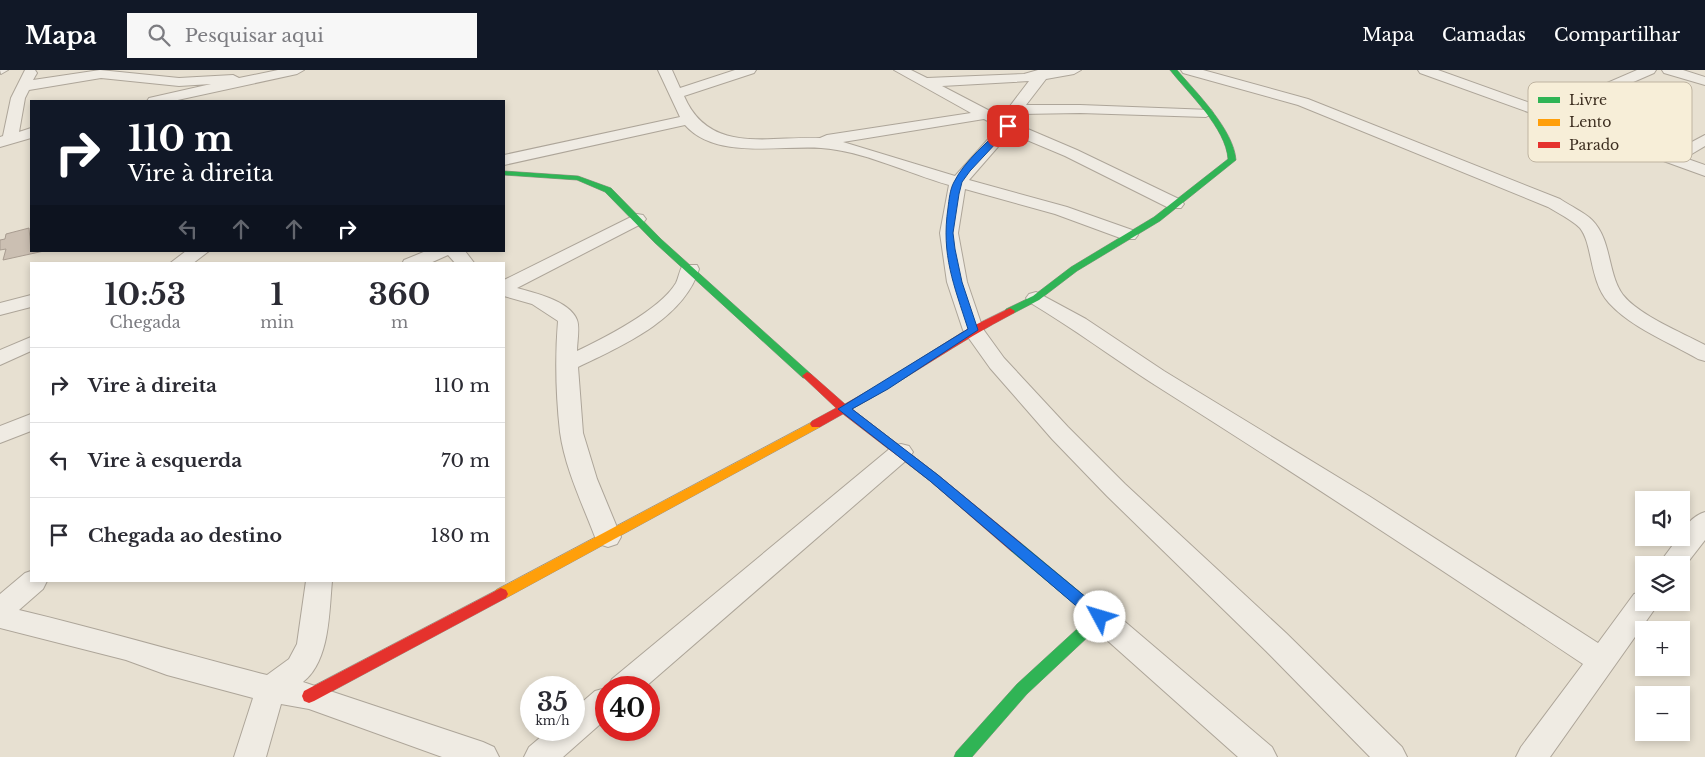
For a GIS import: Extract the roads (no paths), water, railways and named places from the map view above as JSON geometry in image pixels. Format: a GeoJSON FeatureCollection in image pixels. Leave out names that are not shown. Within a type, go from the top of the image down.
{"type":"FeatureCollection","features":[{"type":"Feature","properties":{"kind":"street"},"geometry":{"type":"LineString","coordinates":[[5,141],[18,98],[31,70]]}},
{"type":"Feature","properties":{"kind":"street"},"geometry":{"type":"LineString","coordinates":[[221,70],[235,80]]}},
{"type":"Feature","properties":{"kind":"street"},"geometry":{"type":"LineString","coordinates":[[158,100],[235,80],[297,70]]}},
{"type":"Feature","properties":{"kind":"street"},"geometry":{"type":"LineString","coordinates":[[664,70],[687,120],[714,137],[734,142],[837,145],[958,182],[1039,203],[1129,235]]}},
{"type":"Feature","properties":{"kind":"street"},"geometry":{"type":"LineString","coordinates":[[676,94],[749,70]]}},
{"type":"Feature","properties":{"kind":"street"},"geometry":{"type":"LineString","coordinates":[[901,70],[988,114],[1012,118],[1080,109],[1206,113]]}},
{"type":"Feature","properties":{"kind":"street"},"geometry":{"type":"LineString","coordinates":[[927,82],[1074,70]]}},
{"type":"Feature","properties":{"kind":"street"},"geometry":{"type":"LineString","coordinates":[[309,696],[884,387],[973,330],[1036,298],[1074,269],[1157,219],[1233,160],[1231,147],[1194,94],[1173,70]]}},
{"type":"Feature","properties":{"kind":"street"},"geometry":{"type":"LineString","coordinates":[[1188,70],[1303,102],[1486,174],[1566,209],[1586,224],[1593,235],[1603,276],[1616,299],[1636,316],[1705,354]]}},
{"type":"Feature","properties":{"kind":"street"},"geometry":{"type":"LineString","coordinates":[[1425,70],[1528,107]]}},
{"type":"Feature","properties":{"kind":"street"},"geometry":{"type":"LineString","coordinates":[[1442,76],[1458,70]]}},
{"type":"Feature","properties":{"kind":"street"},"geometry":{"type":"LineString","coordinates":[[1621,82],[1649,70]]}},
{"type":"Feature","properties":{"kind":"street"},"geometry":{"type":"LineString","coordinates":[[1669,70],[1705,81]]}},
{"type":"Feature","properties":{"kind":"street"},"geometry":{"type":"LineString","coordinates":[[25,86],[101,72],[135,80],[179,82],[235,80]]}},
{"type":"Feature","properties":{"kind":"street"},"geometry":{"type":"LineString","coordinates":[[1044,73],[1012,118],[958,182],[949,233],[950,249],[957,282],[973,330],[997,363],[1060,433],[1391,757]]}},
{"type":"Feature","properties":{"kind":"street"},"geometry":{"type":"LineString","coordinates":[[812,143],[988,114]]}},
{"type":"Feature","properties":{"kind":"street"},"geometry":{"type":"LineString","coordinates":[[1012,118],[1072,153],[1175,204]]}},
{"type":"Feature","properties":{"kind":"street"},"geometry":{"type":"LineString","coordinates":[[505,160],[687,120]]}},
{"type":"Feature","properties":{"kind":"street"},"geometry":{"type":"LineString","coordinates":[[5,141],[30,133]]}},
{"type":"Feature","properties":{"kind":"street"},"geometry":{"type":"LineString","coordinates":[[1692,147],[1705,140]]}},
{"type":"Feature","properties":{"kind":"street"},"geometry":{"type":"LineString","coordinates":[[1680,162],[1705,171]]}},
{"type":"Feature","properties":{"kind":"street"},"geometry":{"type":"LineString","coordinates":[[505,173],[578,178],[608,190],[690,269],[844,409],[902,452],[1100,617],[1261,757]]}},
{"type":"Feature","properties":{"kind":"street"},"geometry":{"type":"LineString","coordinates":[[505,288],[637,219]]}},
{"type":"Feature","properties":{"kind":"street"},"geometry":{"type":"LineString","coordinates":[[181,262],[198,252]]}},
{"type":"Feature","properties":{"kind":"street"},"geometry":{"type":"LineString","coordinates":[[416,262],[440,252]]}},
{"type":"Feature","properties":{"kind":"street"},"geometry":{"type":"LineString","coordinates":[[456,252],[464,262]]}},
{"type":"Feature","properties":{"kind":"street"},"geometry":{"type":"LineString","coordinates":[[567,364],[606,346],[663,306],[684,286],[690,269]]}},
{"type":"Feature","properties":{"kind":"street"},"geometry":{"type":"LineString","coordinates":[[505,289],[539,300],[563,314],[568,321],[567,364],[572,433],[585,479],[608,537]]}},
{"type":"Feature","properties":{"kind":"street"},"geometry":{"type":"LineString","coordinates":[[1036,298],[1079,323],[1156,376],[1360,503],[1602,661]]}},
{"type":"Feature","properties":{"kind":"street"},"geometry":{"type":"LineString","coordinates":[[0,309],[30,301]]}},
{"type":"Feature","properties":{"kind":"street"},"geometry":{"type":"LineString","coordinates":[[0,358],[30,343]]}},
{"type":"Feature","properties":{"kind":"street"},"geometry":{"type":"LineString","coordinates":[[0,435],[30,422]]}},
{"type":"Feature","properties":{"kind":"street"},"geometry":{"type":"LineString","coordinates":[[636,676],[902,452]]}},
{"type":"Feature","properties":{"kind":"street"},"geometry":{"type":"LineString","coordinates":[[1678,556],[1705,522]]}},
{"type":"Feature","properties":{"kind":"street"},"geometry":{"type":"LineString","coordinates":[[33,582],[0,613],[11,620],[126,648],[167,662],[271,689],[309,696],[483,757]]}},
{"type":"Feature","properties":{"kind":"street"},"geometry":{"type":"LineString","coordinates":[[250,757],[271,689],[299,668],[311,644],[319,582]]}},
{"type":"Feature","properties":{"kind":"street"},"geometry":{"type":"LineString","coordinates":[[1532,757],[1638,611]]}},
{"type":"Feature","properties":{"kind":"street"},"geometry":{"type":"LineString","coordinates":[[962,757],[1022,689],[1100,617]]}},
{"type":"Feature","properties":{"kind":"street"},"geometry":{"type":"LineString","coordinates":[[585,719],[595,710]]}},
{"type":"Feature","properties":{"kind":"street"},"geometry":{"type":"LineString","coordinates":[[540,757],[559,741]]}}]}
